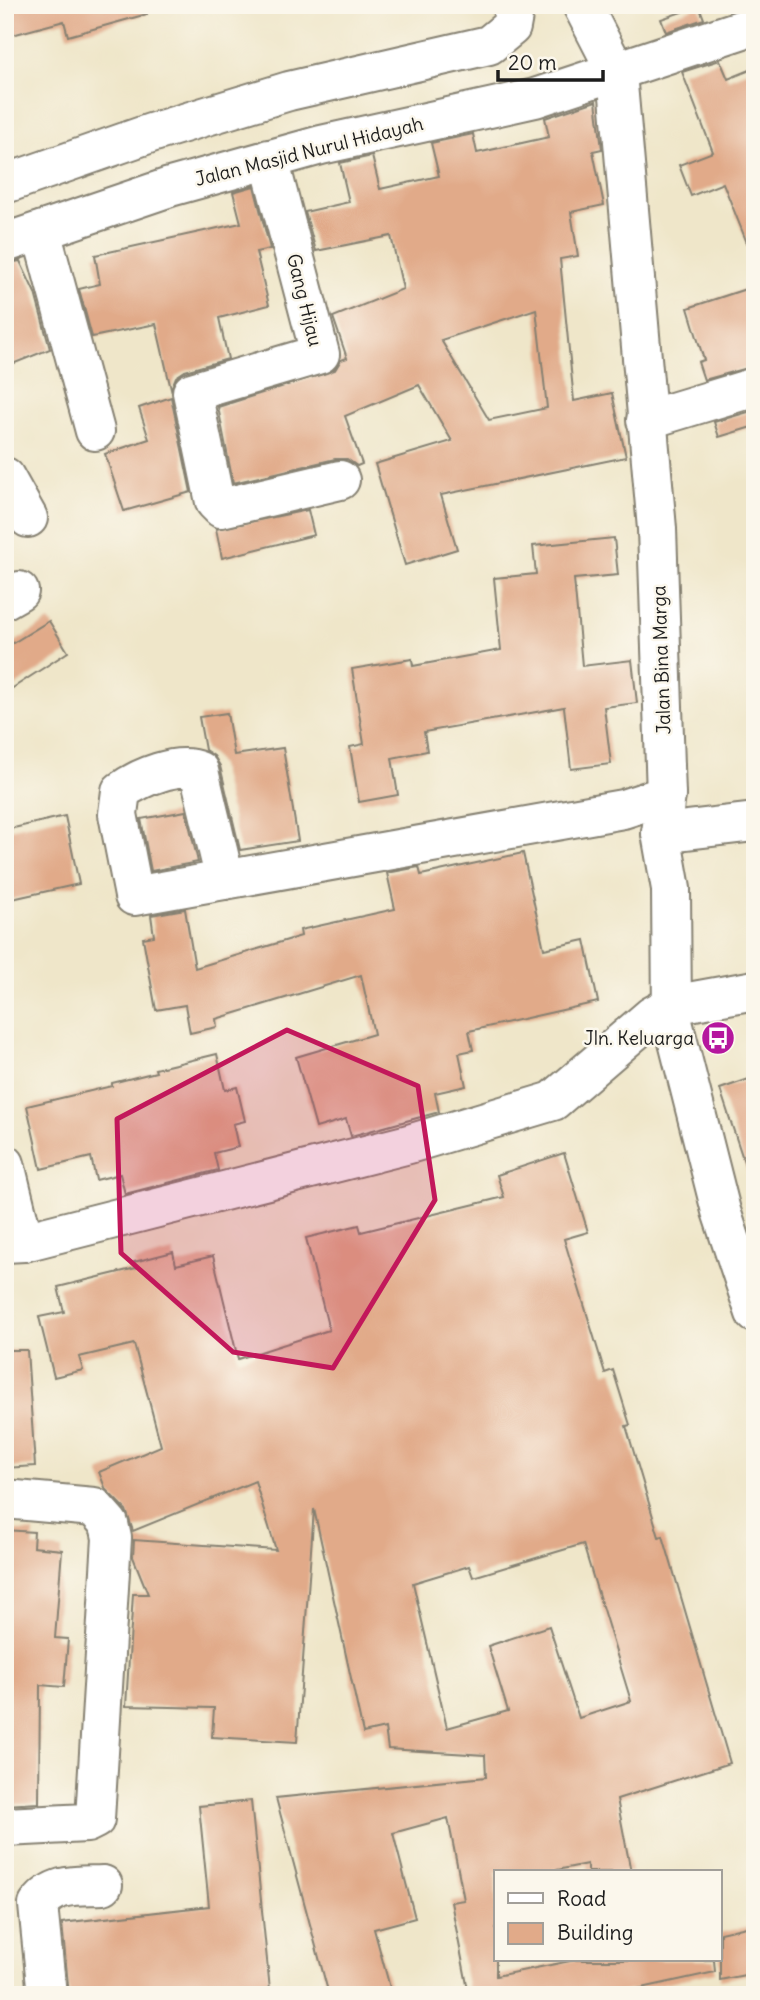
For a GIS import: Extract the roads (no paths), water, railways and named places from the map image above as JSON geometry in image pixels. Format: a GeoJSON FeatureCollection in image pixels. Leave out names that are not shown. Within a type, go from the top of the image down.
{"type":"FeatureCollection","features":[{"type":"Feature","properties":{"kind":"street"},"geometry":{"type":"LineString","coordinates":[[5,184],[151,133],[289,92],[489,45],[510,27],[515,5]]}},
{"type":"Feature","properties":{"kind":"street","name":"Jalan Bina Marga"},"geometry":{"type":"LineString","coordinates":[[582,5],[617,73],[657,529],[666,795],[661,833],[671,889],[672,1018],[721,1211],[755,1313]]}},
{"type":"Feature","properties":{"kind":"street","name":"Jalan Masjid Nurul Hidayah"},"geometry":{"type":"LineString","coordinates":[[5,243],[170,187],[269,159],[535,98],[617,73],[755,24]]}},
{"type":"Feature","properties":{"kind":"street","name":"Gang Hijau"},"geometry":{"type":"LineString","coordinates":[[269,159],[320,354],[192,392],[216,507],[340,480]]}},
{"type":"Feature","properties":{"kind":"street"},"geometry":{"type":"LineString","coordinates":[[41,231],[95,432]]}},
{"type":"Feature","properties":{"kind":"street"},"geometry":{"type":"LineString","coordinates":[[646,420],[755,387]]}},
{"type":"Feature","properties":{"kind":"street"},"geometry":{"type":"LineString","coordinates":[[5,477],[28,518]]}},
{"type":"Feature","properties":{"kind":"street"},"geometry":{"type":"LineString","coordinates":[[225,880],[623,809],[666,795]]}},
{"type":"Feature","properties":{"kind":"street"},"geometry":{"type":"LineString","coordinates":[[661,833],[755,822]]}},
{"type":"Feature","properties":{"kind":"street"},"geometry":{"type":"LineString","coordinates":[[5,1164],[15,1242],[409,1144],[553,1101],[652,1016],[672,1005],[755,990]]}},
{"type":"Feature","properties":{"kind":"street"},"geometry":{"type":"LineString","coordinates":[[5,1499],[94,1507],[109,1524],[113,1538],[95,1819],[87,1823],[5,1827]]}},
{"type":"Feature","properties":{"kind":"street"},"geometry":{"type":"LineString","coordinates":[[47,1995],[38,1905],[47,1893],[60,1886],[103,1885]]}},
{"type":"Feature","properties":{"kind":"place","name":"Jln. Keluarga"},"geometry":{"type":"Point","coordinates":[718,1038]}}]}
